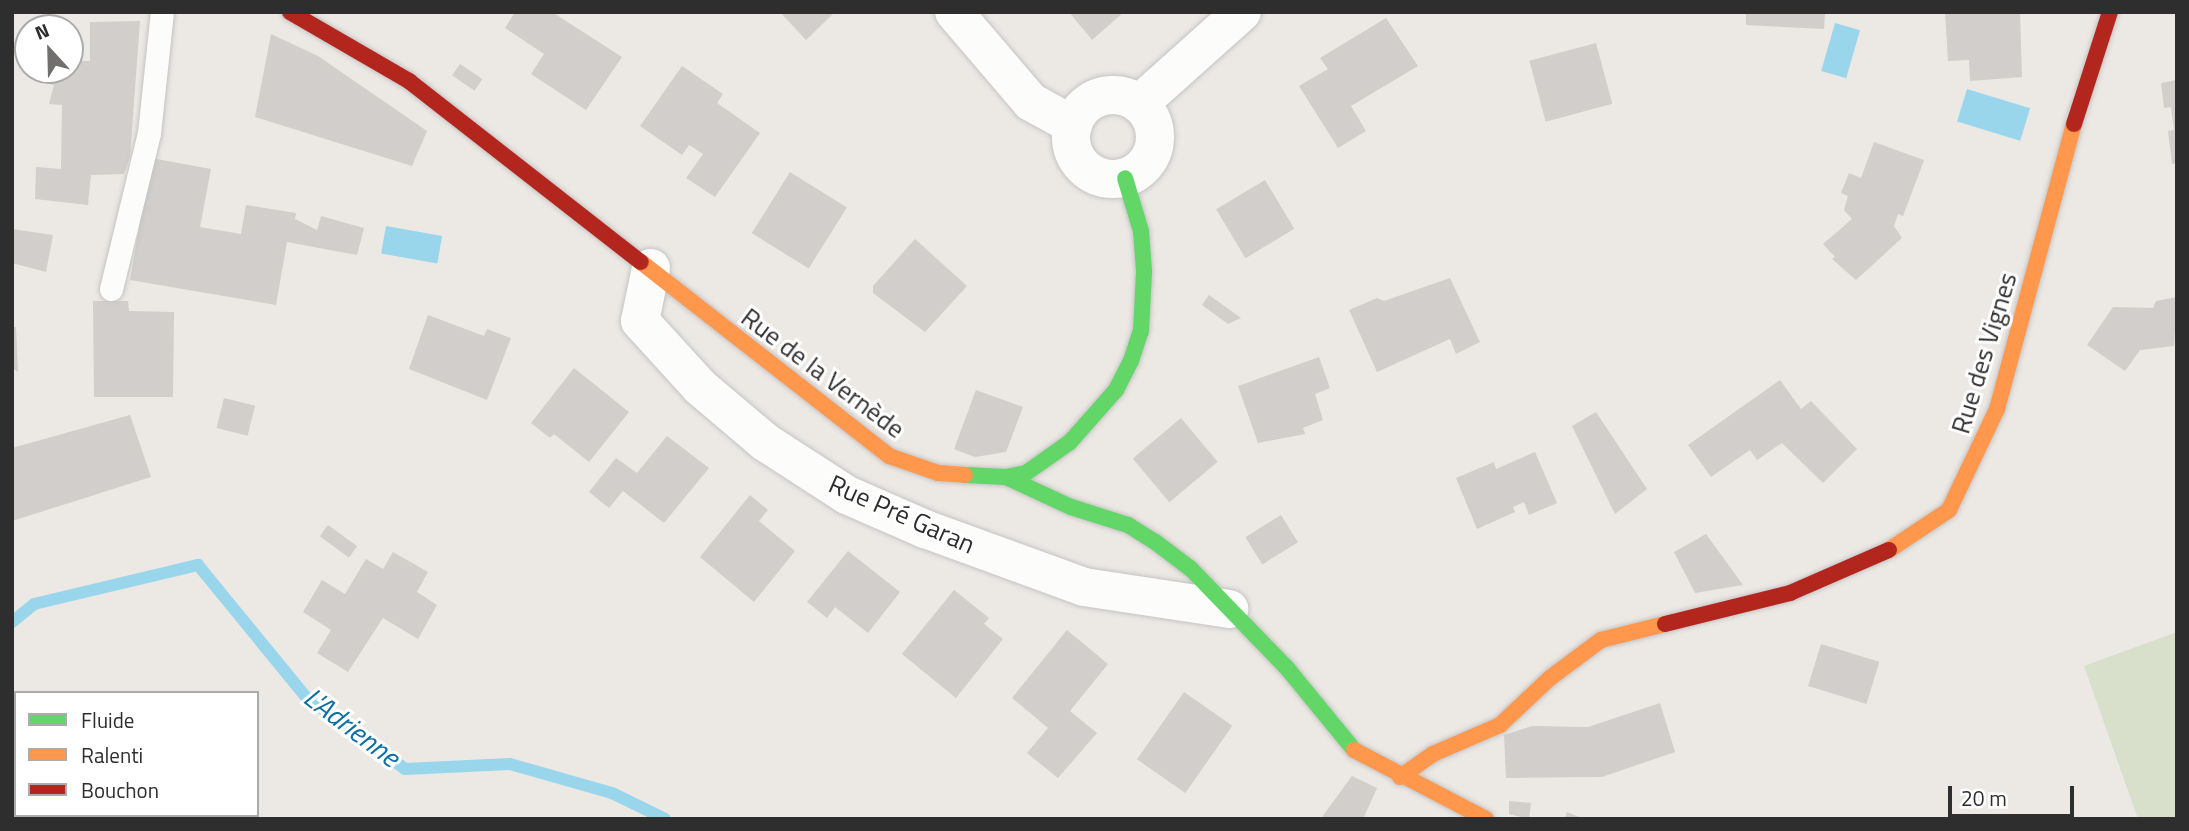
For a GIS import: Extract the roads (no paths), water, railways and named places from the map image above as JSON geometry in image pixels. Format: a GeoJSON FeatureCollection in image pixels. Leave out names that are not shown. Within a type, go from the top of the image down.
{"type":"FeatureCollection","features":[{"type":"Feature","properties":{"kind":"street","name":"Rue de la Vernède"},"geometry":{"type":"LineString","coordinates":[[290,12],[409,81],[889,456],[938,473],[1006,477],[1071,508],[1128,525],[1191,569],[1287,668],[1340,737],[1359,754],[1486,819]]}},
{"type":"Feature","properties":{"kind":"street"},"geometry":{"type":"LineString","coordinates":[[954,12],[1031,102],[1073,125]]}},
{"type":"Feature","properties":{"kind":"street"},"geometry":{"type":"LineString","coordinates":[[1139,104],[1242,12]]}},
{"type":"Feature","properties":{"kind":"street","name":"Rue des Vignes"},"geometry":{"type":"LineString","coordinates":[[1400,777],[1433,754],[1500,725],[1550,678],[1601,640],[1790,593],[1907,542],[1949,510],[1997,410],[2069,140],[2110,12]]}},
{"type":"Feature","properties":{"kind":"street"},"geometry":{"type":"LineString","coordinates":[[1119,95],[1139,104],[1152,120],[1154,146],[1140,169],[1125,178],[1106,179],[1085,168],[1073,149],[1073,125],[1080,112],[1104,96],[1119,95]]}},
{"type":"Feature","properties":{"kind":"street"},"geometry":{"type":"LineString","coordinates":[[1006,477],[1026,473],[1070,442],[1109,400],[1130,361],[1141,331],[1144,271],[1141,231],[1125,178]]}},
{"type":"Feature","properties":{"kind":"street","name":"Rue Pré Garan"},"geometry":{"type":"LineString","coordinates":[[650,268],[640,321],[700,387],[765,442],[847,495],[925,530],[1084,587],[1229,609]]}},
{"type":"Feature","properties":{"kind":"lane"},"geometry":{"type":"LineString","coordinates":[[111,289],[149,133],[162,12]]}},
{"type":"Feature","properties":{"kind":"water"},"geometry":{"type":"Polygon","coordinates":[[[1835,23],[1860,30],[1846,78],[1821,71],[1835,23]]]}},
{"type":"Feature","properties":{"kind":"water"},"geometry":{"type":"Polygon","coordinates":[[[1967,89],[2030,108],[2020,141],[1957,122],[1967,89]]]}},
{"type":"Feature","properties":{"kind":"water"},"geometry":{"type":"Polygon","coordinates":[[[386,226],[442,236],[437,263],[381,254],[386,226]]]}},
{"type":"Feature","properties":{"kind":"waterway","name":"L'Adrienne"},"geometry":{"type":"LineString","coordinates":[[12,622],[34,604],[198,565],[306,697],[405,769],[510,764],[612,793],[665,819]]}}]}
